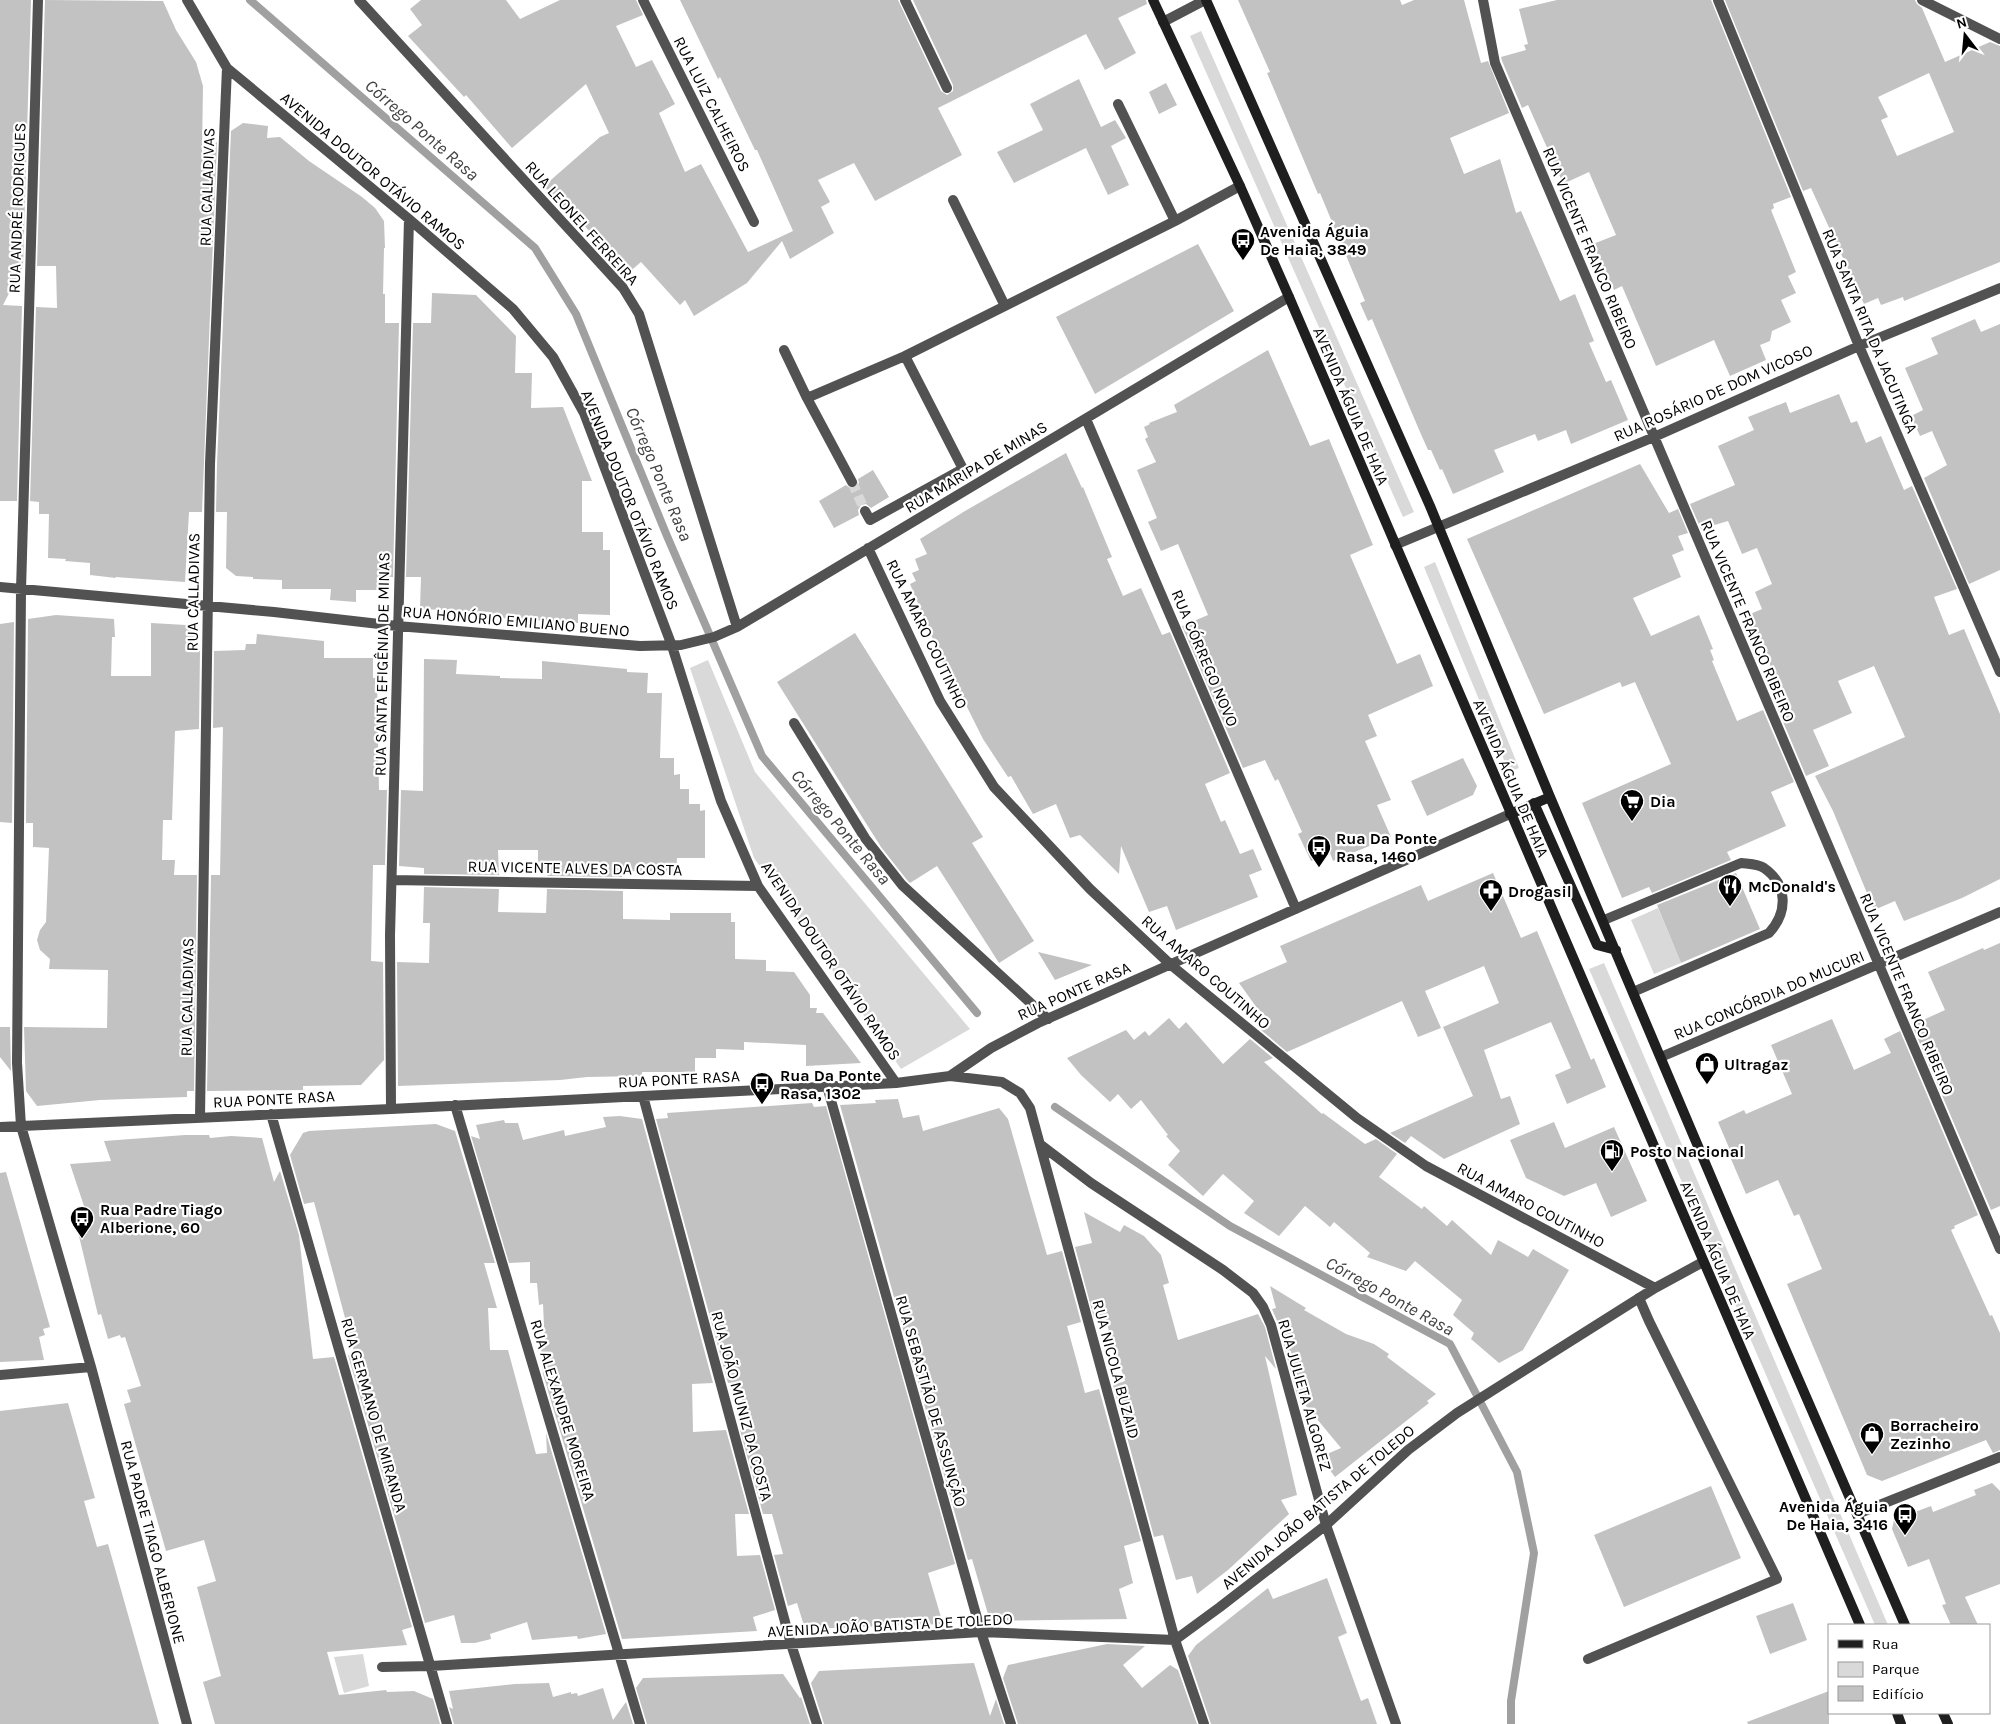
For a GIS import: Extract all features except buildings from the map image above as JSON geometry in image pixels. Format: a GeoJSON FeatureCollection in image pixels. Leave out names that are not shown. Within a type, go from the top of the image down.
{"type":"FeatureCollection","features":[{"type":"Feature","properties":{"kind":"main road","name":"AVENIDA ÁGUIA DE HAIA"},"geometry":{"type":"LineString","coordinates":[[1152,0],[1240,186],[1289,297],[1860,1624]]}},
{"type":"Feature","properties":{"kind":"main road","name":"AVENIDA ÁGUIA DE HAIA"},"geometry":{"type":"LineString","coordinates":[[1206,0],[1439,526],[1550,797],[1604,920],[1660,1057],[1905,1624]]}},
{"type":"Feature","properties":{"kind":"main road"},"geometry":{"type":"LineString","coordinates":[[1510,814],[1550,797]]}},
{"type":"Feature","properties":{"kind":"main road"},"geometry":{"type":"LineString","coordinates":[[1534,803],[1597,944],[1616,950]]}},
{"type":"Feature","properties":{"kind":"street","name":"RUA ANDRÉ RODRIGUES"},"geometry":{"type":"LineString","coordinates":[[38,0],[21,590],[17,1054],[20,1126],[91,1367]]}},
{"type":"Feature","properties":{"kind":"street","name":"AVENIDA DOUTOR OTÁVIO RAMOS"},"geometry":{"type":"LineString","coordinates":[[187,0],[227,68],[409,219],[513,309],[553,357],[584,413],[676,645],[721,801],[758,886],[896,1083]]}},
{"type":"Feature","properties":{"kind":"street","name":"RUA LEONEL FERREIRA"},"geometry":{"type":"LineString","coordinates":[[359,0],[623,288],[639,314],[735,628]]}},
{"type":"Feature","properties":{"kind":"street","name":"RUA LUIZ CALHEIROS"},"geometry":{"type":"LineString","coordinates":[[643,0],[754,222]]}},
{"type":"Feature","properties":{"kind":"street"},"geometry":{"type":"LineString","coordinates":[[904,0],[947,88]]}},
{"type":"Feature","properties":{"kind":"street"},"geometry":{"type":"LineString","coordinates":[[1164,22],[1206,0]]}},
{"type":"Feature","properties":{"kind":"street","name":"RUA VICENTE FRANCO RIBEIRO"},"geometry":{"type":"LineString","coordinates":[[1483,0],[1495,63],[2000,1249]]}},
{"type":"Feature","properties":{"kind":"street","name":"RUA SANTA RITA DA JACUTINGA"},"geometry":{"type":"LineString","coordinates":[[1718,0],[1859,346],[2000,672]]}},
{"type":"Feature","properties":{"kind":"street"},"geometry":{"type":"LineString","coordinates":[[1922,0],[2000,39]]}},
{"type":"Feature","properties":{"kind":"street","name":"RUA CALLADIVAS"},"geometry":{"type":"LineString","coordinates":[[200,1118],[210,464],[227,68]]}},
{"type":"Feature","properties":{"kind":"street"},"geometry":{"type":"LineString","coordinates":[[1118,104],[1174,221]]}},
{"type":"Feature","properties":{"kind":"street"},"geometry":{"type":"LineString","coordinates":[[807,398],[905,356],[1240,186]]}},
{"type":"Feature","properties":{"kind":"street"},"geometry":{"type":"LineString","coordinates":[[953,200],[1005,306]]}},
{"type":"Feature","properties":{"kind":"street","name":"RUA SANTA EFIGÊNIA DE MINAS"},"geometry":{"type":"LineString","coordinates":[[392,1109],[390,935],[398,701],[398,626],[409,219]]}},
{"type":"Feature","properties":{"kind":"street","name":"RUA ROSÁRIO DE DOM VICOSO"},"geometry":{"type":"LineString","coordinates":[[1395,545],[1654,437],[1859,346],[2000,288]]}},
{"type":"Feature","properties":{"kind":"street","name":"RUA MARIPA DE MINAS"},"geometry":{"type":"LineString","coordinates":[[676,645],[714,637],[735,628],[1289,297]]}},
{"type":"Feature","properties":{"kind":"street"},"geometry":{"type":"LineString","coordinates":[[784,350],[807,398],[852,482]]}},
{"type":"Feature","properties":{"kind":"street"},"geometry":{"type":"LineString","coordinates":[[866,511],[870,520],[963,469],[905,356]]}},
{"type":"Feature","properties":{"kind":"street","name":"RUA CÓRREGO NOVO"},"geometry":{"type":"LineString","coordinates":[[1086,418],[1296,909]]}},
{"type":"Feature","properties":{"kind":"street","name":"RUA AMARO COUTINHO"},"geometry":{"type":"LineString","coordinates":[[868,548],[940,701],[994,787],[1090,889],[1171,965],[1357,1118],[1426,1166],[1656,1288]]}},
{"type":"Feature","properties":{"kind":"street","name":"RUA HONÓRIO EMILIANO BUENO"},"geometry":{"type":"LineString","coordinates":[[0,588],[398,626],[640,646],[676,645]]}},
{"type":"Feature","properties":{"kind":"street"},"geometry":{"type":"LineString","coordinates":[[794,723],[865,838],[902,885],[1043,1021]]}},
{"type":"Feature","properties":{"kind":"street","name":"RUA PONTE RASA"},"geometry":{"type":"LineString","coordinates":[[0,1127],[896,1083],[950,1076],[990,1048],[1043,1021],[1510,814]]}},
{"type":"Feature","properties":{"kind":"street"},"geometry":{"type":"LineString","coordinates":[[1604,920],[1741,863],[1762,867],[1776,880],[1784,898],[1783,911],[1778,923],[1769,932],[1633,992]]}},
{"type":"Feature","properties":{"kind":"street","name":"RUA VICENTE ALVES DA COSTA"},"geometry":{"type":"LineString","coordinates":[[392,880],[758,886]]}},
{"type":"Feature","properties":{"kind":"street","name":"RUA CONCÓRDIA DO MUCURI"},"geometry":{"type":"LineString","coordinates":[[1660,1057],[2000,912]]}},
{"type":"Feature","properties":{"kind":"street","name":"RUA NICOLA BUZAID"},"geometry":{"type":"LineString","coordinates":[[950,1076],[1002,1082],[1020,1093],[1030,1108],[1041,1145],[1054,1203],[1175,1640],[1204,1724]]}},
{"type":"Feature","properties":{"kind":"street","name":"RUA SEBASTIÃO DE ASSUNÇÃO"},"geometry":{"type":"LineString","coordinates":[[826,1086],[981,1632],[1011,1724]]}},
{"type":"Feature","properties":{"kind":"street","name":"RUA JOÃO MUNIZ DA COSTA"},"geometry":{"type":"LineString","coordinates":[[643,1096],[791,1644],[816,1724]]}},
{"type":"Feature","properties":{"kind":"street","name":"RUA ALEXANDRE MOREIRA"},"geometry":{"type":"LineString","coordinates":[[456,1105],[621,1654],[640,1724]]}},
{"type":"Feature","properties":{"kind":"street","name":"RUA GERMANO DE MIRANDA"},"geometry":{"type":"LineString","coordinates":[[271,1114],[448,1724]]}},
{"type":"Feature","properties":{"kind":"street","name":"RUA JULIETA ALGOREZ"},"geometry":{"type":"LineString","coordinates":[[1041,1145],[1091,1183],[1223,1270],[1253,1293],[1263,1307],[1271,1325],[1326,1525],[1396,1724]]}},
{"type":"Feature","properties":{"kind":"street","name":"AVENIDA JOÃO BATISTA DE TOLEDO"},"geometry":{"type":"LineString","coordinates":[[382,1667],[431,1666],[981,1632],[1175,1640],[1326,1525],[1408,1450],[1457,1413],[1656,1288],[1703,1262]]}},
{"type":"Feature","properties":{"kind":"street"},"geometry":{"type":"LineString","coordinates":[[1588,1659],[1777,1579],[1652,1327],[1640,1298]]}},
{"type":"Feature","properties":{"kind":"street"},"geometry":{"type":"LineString","coordinates":[[0,1375],[91,1367]]}},
{"type":"Feature","properties":{"kind":"street","name":"RUA PADRE TIAGO ALBERIONE"},"geometry":{"type":"LineString","coordinates":[[91,1367],[187,1724]]}},
{"type":"Feature","properties":{"kind":"street"},"geometry":{"type":"LineString","coordinates":[[1857,1514],[2000,1458]]}},
{"type":"Feature","properties":{"kind":"green space"},"geometry":{"type":"Polygon","coordinates":[[[1201,31],[1414,512],[1403,517],[1190,36],[1201,31]]]}},
{"type":"Feature","properties":{"kind":"green space"},"geometry":{"type":"Polygon","coordinates":[[[1435,562],[1519,768],[1509,772],[1424,567],[1435,562]]]}},
{"type":"Feature","properties":{"kind":"green space"},"geometry":{"type":"Polygon","coordinates":[[[708,660],[755,772],[970,1029],[901,1069],[754,858],[690,668],[708,660]]]}},
{"type":"Feature","properties":{"kind":"green space"},"geometry":{"type":"Polygon","coordinates":[[[1658,908],[1681,963],[1654,974],[1631,920],[1658,908]]]}},
{"type":"Feature","properties":{"kind":"green space"},"geometry":{"type":"Polygon","coordinates":[[[1604,963],[1888,1624],[1875,1624],[1589,969],[1604,963]]]}},
{"type":"Feature","properties":{"kind":"green space"},"geometry":{"type":"Polygon","coordinates":[[[363,1654],[369,1686],[344,1693],[334,1657],[363,1654]]]}},
{"type":"Feature","properties":{"kind":"waterway","name":"Córrego Ponte Rasa"},"geometry":{"type":"LineString","coordinates":[[250,0],[535,248],[576,314],[667,536],[762,756],[977,1013]]}},
{"type":"Feature","properties":{"kind":"waterway","name":"Córrego Ponte Rasa"},"geometry":{"type":"LineString","coordinates":[[1055,1107],[1230,1226],[1450,1344],[1517,1472],[1534,1553],[1511,1701],[1511,1724]]}},
{"type":"Feature","properties":{"kind":"tunnel"},"geometry":{"type":"LineString","coordinates":[[852,482],[865,511]]}},
{"type":"Feature","properties":{"kind":"place","name":"Avenida Águia De Haia, 3849"},"geometry":{"type":"Point","coordinates":[1243,261]}},
{"type":"Feature","properties":{"kind":"place","name":"Dia"},"geometry":{"type":"Point","coordinates":[1632,822]}},
{"type":"Feature","properties":{"kind":"place","name":"Rua Da Ponte Rasa, 1460"},"geometry":{"type":"Point","coordinates":[1319,868]}},
{"type":"Feature","properties":{"kind":"place","name":"McDonald's"},"geometry":{"type":"Point","coordinates":[1730,907]}},
{"type":"Feature","properties":{"kind":"place","name":"Drogasil"},"geometry":{"type":"Point","coordinates":[1491,912]}},
{"type":"Feature","properties":{"kind":"place","name":"Ultragaz"},"geometry":{"type":"Point","coordinates":[1707,1085]}},
{"type":"Feature","properties":{"kind":"place","name":"Rua Da Ponte Rasa, 1302"},"geometry":{"type":"Point","coordinates":[762,1105]}},
{"type":"Feature","properties":{"kind":"place","name":"Posto Nacional"},"geometry":{"type":"Point","coordinates":[1612,1172]}},
{"type":"Feature","properties":{"kind":"place","name":"Rua Padre Tiago Alberione, 60"},"geometry":{"type":"Point","coordinates":[82,1239]}},
{"type":"Feature","properties":{"kind":"place","name":"Borracheiro Zezinho"},"geometry":{"type":"Point","coordinates":[1872,1455]}},
{"type":"Feature","properties":{"kind":"place","name":"Avenida Águia De Haia, 3416"},"geometry":{"type":"Point","coordinates":[1905,1536]}}]}
